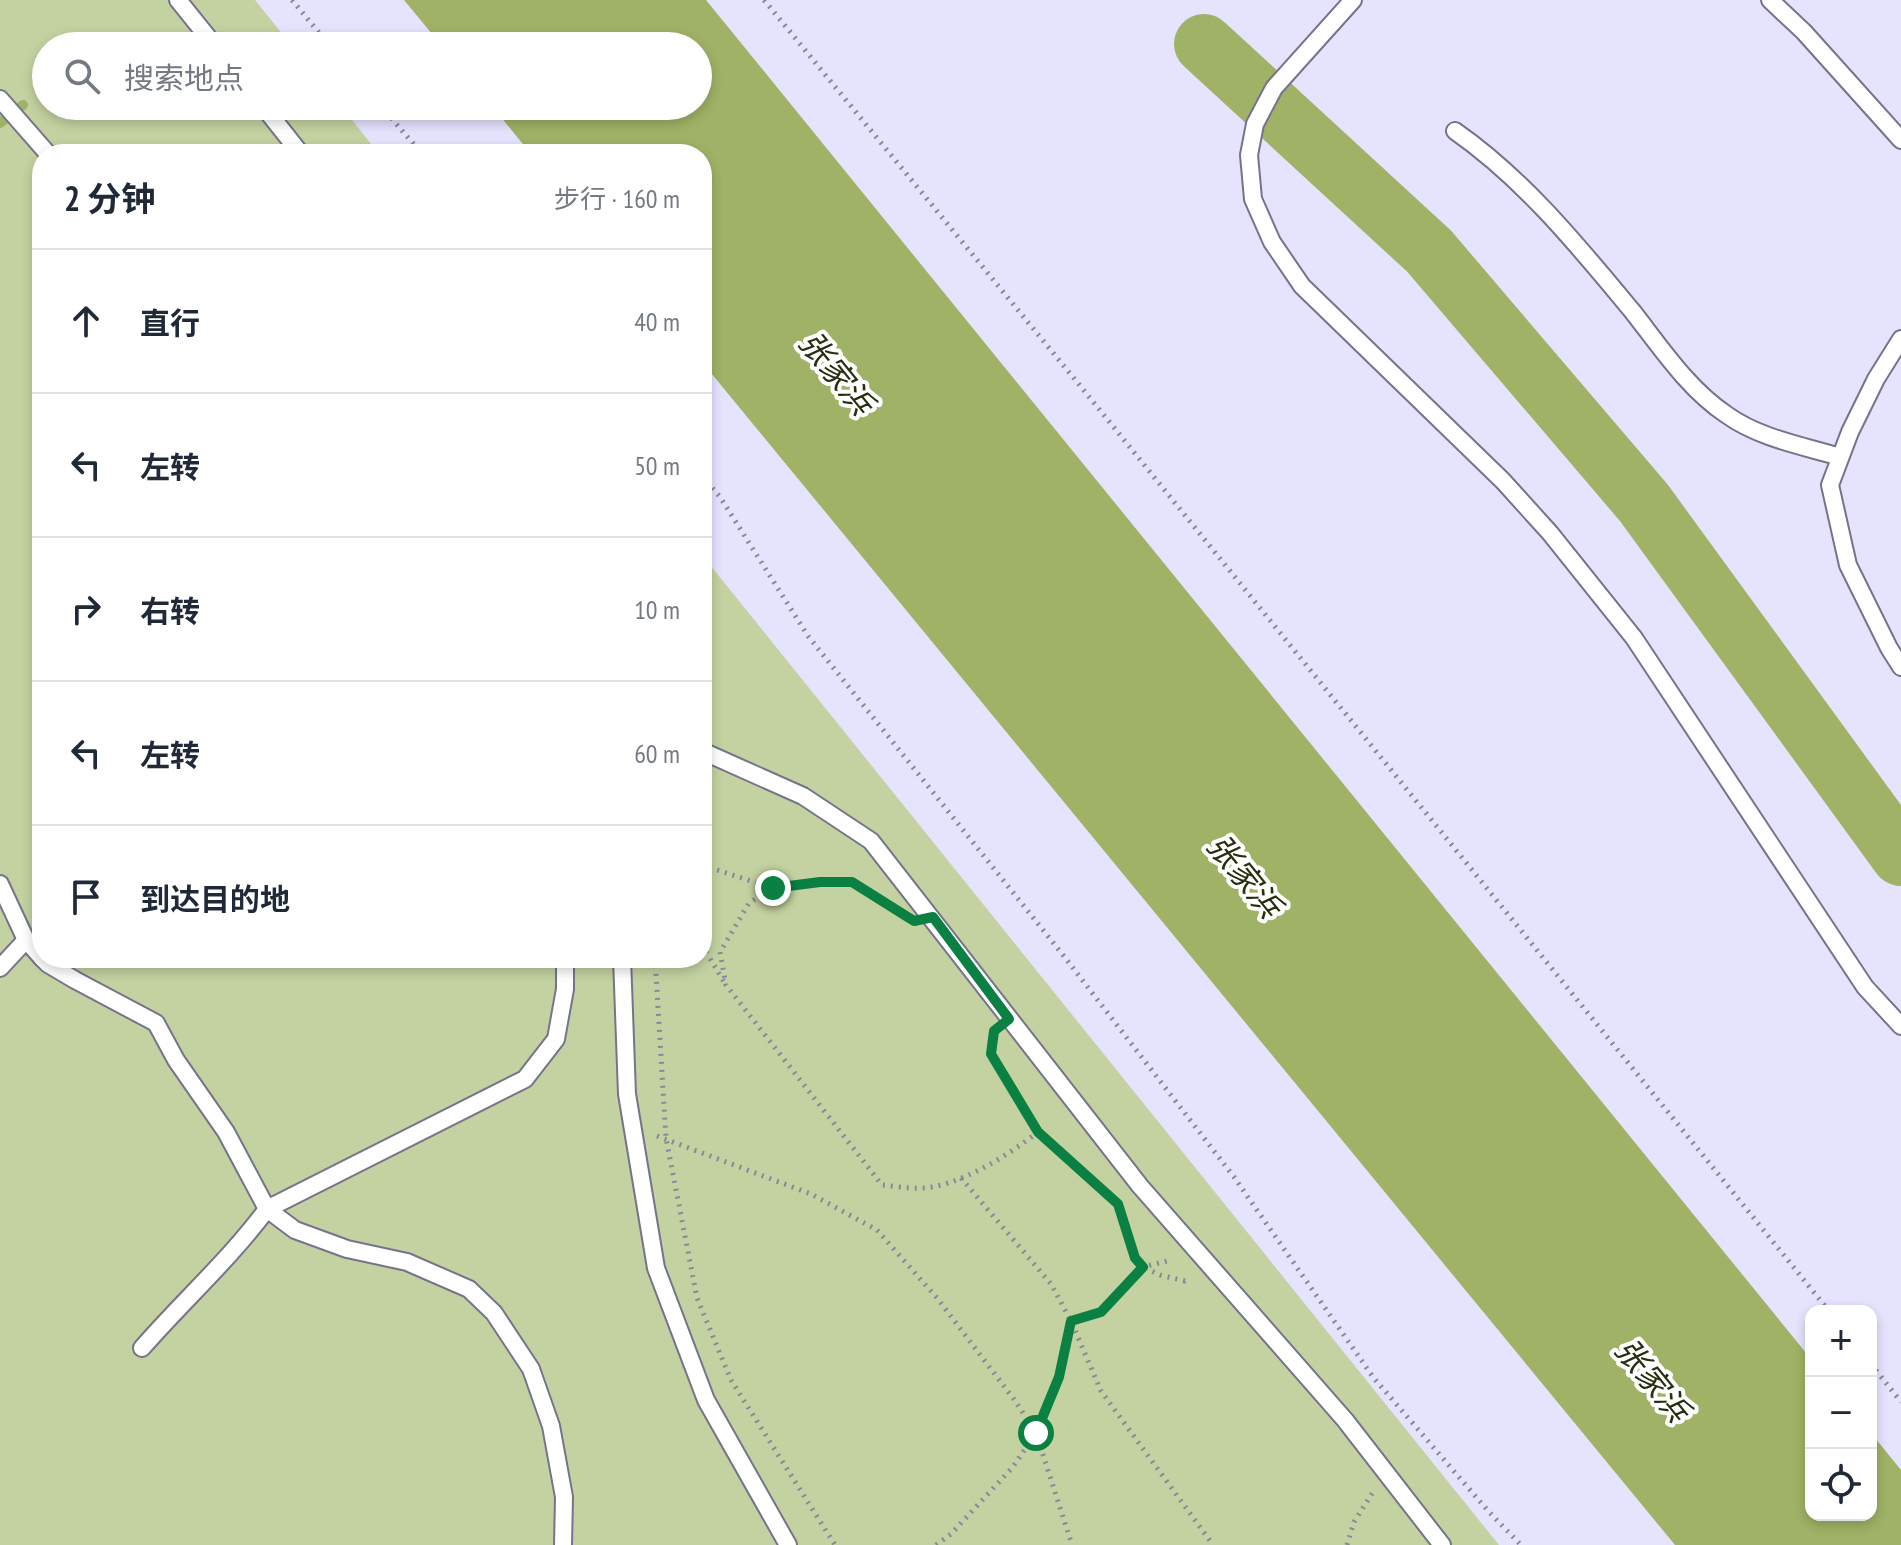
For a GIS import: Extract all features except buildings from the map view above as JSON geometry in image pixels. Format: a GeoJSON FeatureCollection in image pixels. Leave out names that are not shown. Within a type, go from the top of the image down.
{"type":"FeatureCollection","features":[{"type":"Feature","properties":{"kind":"lane"},"geometry":{"type":"LineString","coordinates":[[178,0],[204,32]]}},
{"type":"Feature","properties":{"kind":"lane"},"geometry":{"type":"LineString","coordinates":[[1353,0],[1274,88],[1255,124],[1249,155],[1253,199],[1272,242],[1302,286],[1503,481],[1550,533],[1634,638],[1865,987],[1901,1026]]}},
{"type":"Feature","properties":{"kind":"lane"},"geometry":{"type":"LineString","coordinates":[[1770,0],[1804,32],[1901,140]]}},
{"type":"Feature","properties":{"kind":"lane"},"geometry":{"type":"LineString","coordinates":[[0,99],[39,144]]}},
{"type":"Feature","properties":{"kind":"lane"},"geometry":{"type":"LineString","coordinates":[[274,120],[293,144]]}},
{"type":"Feature","properties":{"kind":"lane"},"geometry":{"type":"LineString","coordinates":[[1455,131],[1479,148],[1574,240],[1687,379],[1727,416],[1777,438],[1840,457]]}},
{"type":"Feature","properties":{"kind":"lane"},"geometry":{"type":"LineString","coordinates":[[1901,339],[1876,379],[1850,432],[1830,485],[1848,565],[1901,667]]}},
{"type":"Feature","properties":{"kind":"lane"},"geometry":{"type":"LineString","coordinates":[[712,755],[803,796],[871,841],[933,917],[1113,1153],[1345,1420],[1442,1545]]}},
{"type":"Feature","properties":{"kind":"lane"},"geometry":{"type":"LineString","coordinates":[[0,884],[32,947]]}},
{"type":"Feature","properties":{"kind":"lane"},"geometry":{"type":"LineString","coordinates":[[0,968],[26,940]]}},
{"type":"Feature","properties":{"kind":"lane"},"geometry":{"type":"LineString","coordinates":[[55,968],[156,1023],[176,1060],[226,1132],[267,1209],[295,1230],[347,1249],[407,1262],[469,1289],[494,1313],[531,1369],[551,1426],[564,1497],[563,1545]]}},
{"type":"Feature","properties":{"kind":"lane"},"geometry":{"type":"LineString","coordinates":[[142,1348],[180,1304],[242,1243],[267,1209],[525,1079],[556,1039],[565,989],[565,968]]}},
{"type":"Feature","properties":{"kind":"lane"},"geometry":{"type":"LineString","coordinates":[[622,968],[627,1094],[656,1268],[706,1400],[788,1545]]}},
{"type":"Feature","properties":{"kind":"path"},"geometry":{"type":"LineString","coordinates":[[292,0],[318,32]]}},
{"type":"Feature","properties":{"kind":"path"},"geometry":{"type":"LineString","coordinates":[[764,0],[1824,1305]]}},
{"type":"Feature","properties":{"kind":"path"},"geometry":{"type":"LineString","coordinates":[[393,120],[413,144]]}},
{"type":"Feature","properties":{"kind":"path"},"geometry":{"type":"LineString","coordinates":[[712,488],[808,636],[1063,955],[1224,1165],[1373,1377],[1521,1545]]}},
{"type":"Feature","properties":{"kind":"path"},"geometry":{"type":"LineString","coordinates":[[712,868],[773,888]]}},
{"type":"Feature","properties":{"kind":"path"},"geometry":{"type":"LineString","coordinates":[[726,985],[720,952],[749,903],[773,888],[820,882],[852,882],[914,921],[933,917]]}},
{"type":"Feature","properties":{"kind":"path"},"geometry":{"type":"LineString","coordinates":[[712,962],[726,985],[882,1185],[922,1189],[961,1178],[1019,1147],[1038,1132]]}},
{"type":"Feature","properties":{"kind":"path"},"geometry":{"type":"LineString","coordinates":[[656,968],[666,1138],[697,1298],[731,1380],[835,1545]]}},
{"type":"Feature","properties":{"kind":"path"},"geometry":{"type":"LineString","coordinates":[[1009,1019],[994,1031],[991,1054],[1038,1132],[1118,1204],[1135,1258],[1143,1267],[1160,1275],[1185,1281],[1202,1257]]}},
{"type":"Feature","properties":{"kind":"path"},"geometry":{"type":"LineString","coordinates":[[633,1130],[666,1138],[811,1194],[877,1230],[937,1298],[1036,1433],[1072,1545]]}},
{"type":"Feature","properties":{"kind":"path"},"geometry":{"type":"LineString","coordinates":[[961,1178],[1051,1284],[1071,1321],[1101,1391],[1213,1545]]}},
{"type":"Feature","properties":{"kind":"path"},"geometry":{"type":"LineString","coordinates":[[1071,1321],[1101,1312],[1143,1267],[1182,1257],[1202,1257]]}},
{"type":"Feature","properties":{"kind":"path"},"geometry":{"type":"LineString","coordinates":[[936,1545],[951,1534],[1012,1468],[1036,1433],[1059,1377],[1071,1321]]}},
{"type":"Feature","properties":{"kind":"path"},"geometry":{"type":"LineString","coordinates":[[1877,1372],[1901,1402]]}},
{"type":"Feature","properties":{"kind":"path"},"geometry":{"type":"LineString","coordinates":[[1347,1545],[1354,1522],[1372,1492],[1390,1478]]}},
{"type":"Feature","properties":{"kind":"shaded area"},"geometry":{"type":"Polygon","coordinates":[[[0,0],[255,0],[281,32],[32,32],[32,120],[352,120],[371,144],[32,144],[32,968],[712,968],[712,567],[1499,1545],[0,1545],[0,0]]]}},
{"type":"Feature","properties":{"kind":"water","name":"张家浜"},"geometry":{"type":"Polygon","coordinates":[[[404,0],[706,0],[1805,1352],[1805,1521],[1877,1521],[1877,1440],[1901,1470],[1901,1545],[1675,1545],[712,374],[712,144],[523,144],[503,120],[712,120],[712,32],[430,32],[404,0]]]}},
{"type":"Feature","properties":{"kind":"waterway"},"geometry":{"type":"LineString","coordinates":[[1204,44],[1429,251],[1644,503],[1901,856]]}},
{"type":"Feature","properties":{"kind":"waterway"},"geometry":{"type":"LineString","coordinates":[[0,123],[23,105]]}},
{"type":"Feature","properties":{"kind":"route"},"geometry":{"type":"LineString","coordinates":[[773,888],[820,882],[852,882],[914,921],[933,917],[1009,1019],[994,1031],[991,1054],[1038,1132],[1118,1204],[1135,1258],[1143,1267],[1101,1312],[1071,1321],[1059,1377],[1036,1433]]}}]}
